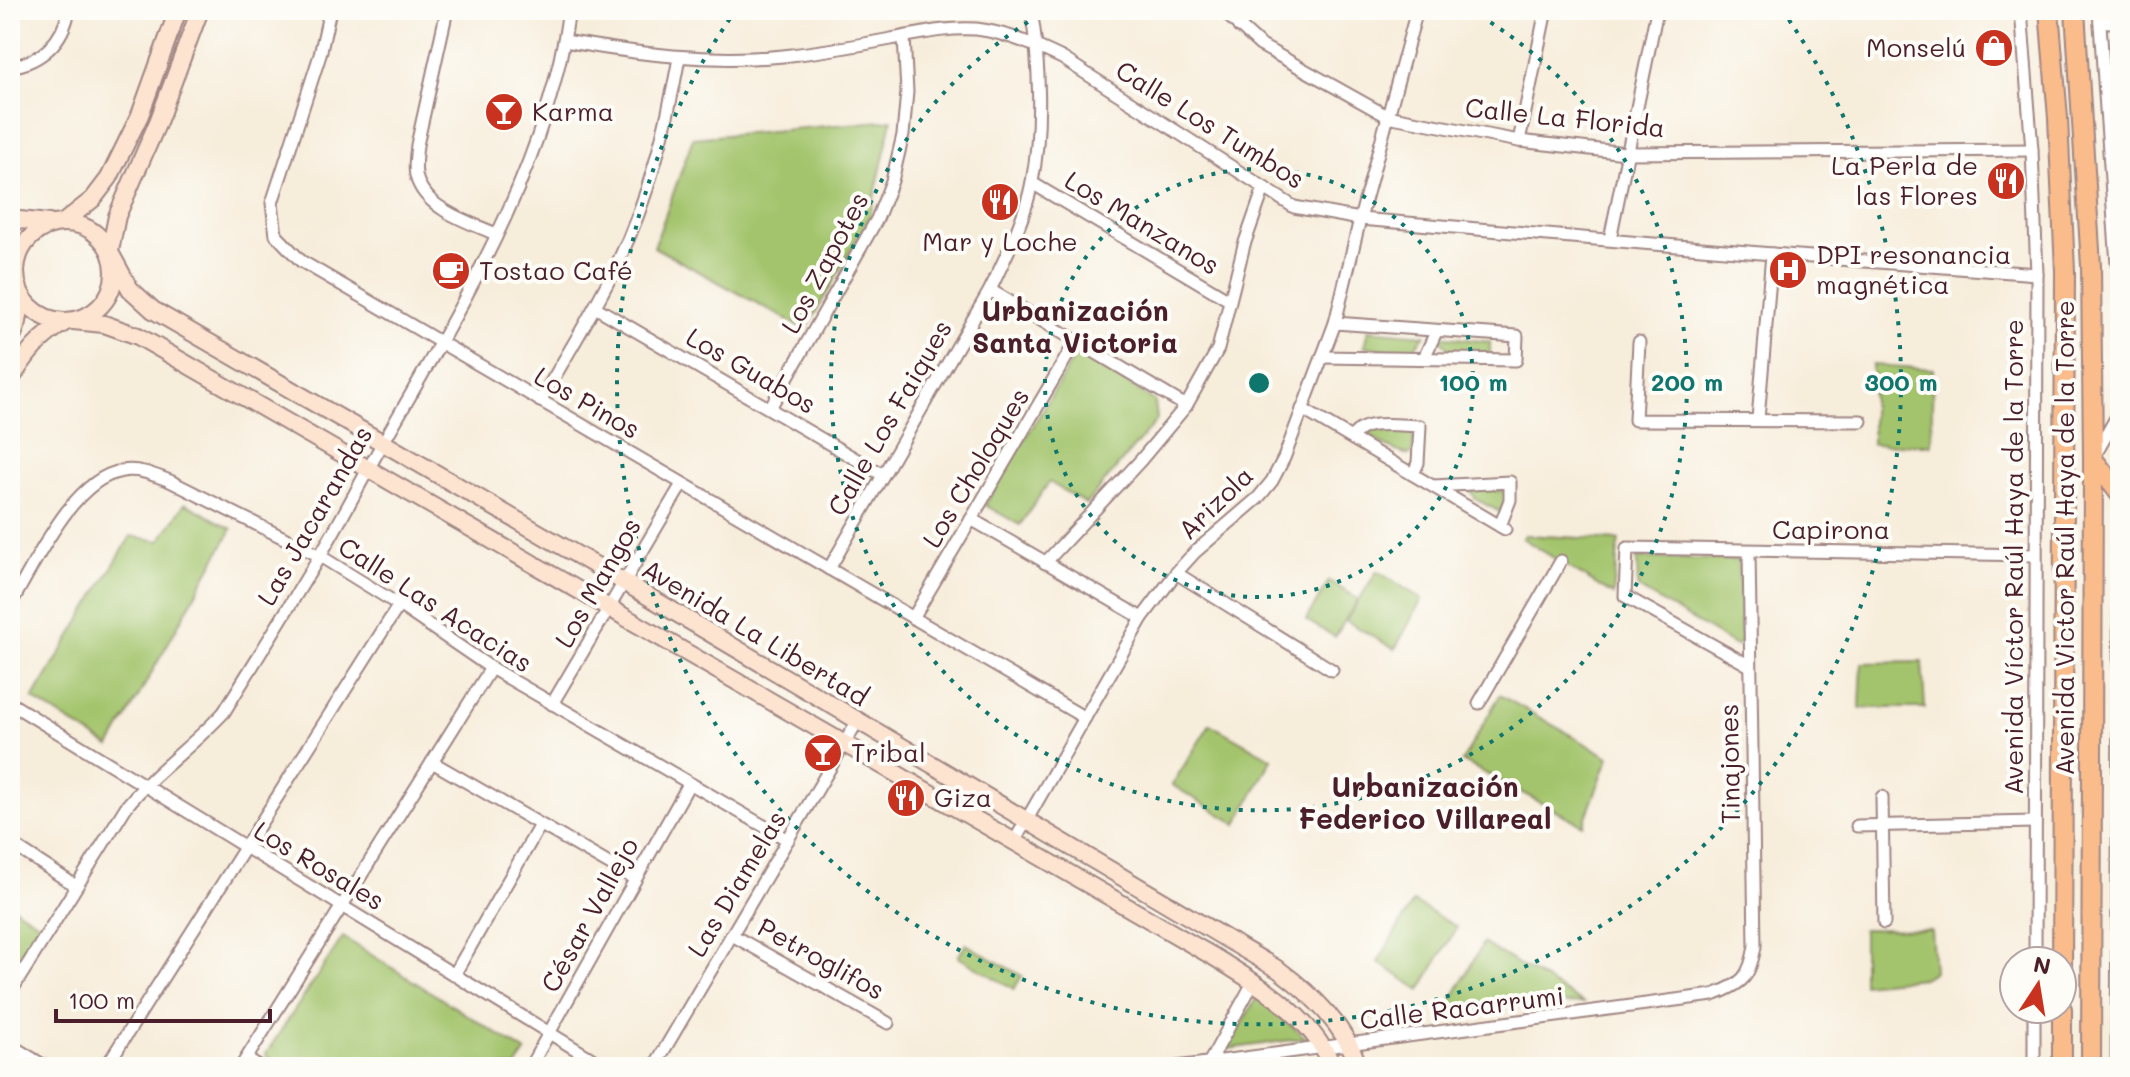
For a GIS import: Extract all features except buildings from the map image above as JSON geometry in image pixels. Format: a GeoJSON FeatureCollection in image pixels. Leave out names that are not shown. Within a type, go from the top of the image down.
{"type":"FeatureCollection","features":[{"type":"Feature","properties":{"kind":"main road"},"geometry":{"type":"LineString","coordinates":[[10,343],[18,322],[16,261],[21,248],[42,228],[60,223],[93,199],[109,178],[140,115],[178,10]]}},
{"type":"Feature","properties":{"kind":"main road"},"geometry":{"type":"LineString","coordinates":[[10,381],[33,346],[52,329],[89,316],[103,305],[111,290],[115,273],[111,254],[117,216],[158,122],[200,10]]}},
{"type":"Feature","properties":{"kind":"main road","name":"Avenida Victor Raúl Haya de la Torre"},"geometry":{"type":"LineString","coordinates":[[2049,10],[2065,271],[2062,945]]}},
{"type":"Feature","properties":{"kind":"main road","name":"Avenida Victor Raúl Haya de la Torre"},"geometry":{"type":"LineString","coordinates":[[2075,10],[2091,266],[2091,1067]]}},
{"type":"Feature","properties":{"kind":"main road"},"geometry":{"type":"LineString","coordinates":[[10,219],[78,224],[91,230],[111,254]]}},
{"type":"Feature","properties":{"kind":"main road","name":"Avenida La Libertad"},"geometry":{"type":"LineString","coordinates":[[111,254],[130,289],[153,310],[624,582],[1226,937],[1302,987],[1322,1006],[1351,1045],[1359,1067]]}},
{"type":"Feature","properties":{"kind":"main road"},"geometry":{"type":"LineString","coordinates":[[17,287],[40,315],[69,322]]}},
{"type":"Feature","properties":{"kind":"main road","name":"Avenida La Libertad"},"geometry":{"type":"LineString","coordinates":[[69,322],[112,326],[138,336],[1214,957],[1254,981],[1314,1033],[1333,1067]]}},
{"type":"Feature","properties":{"kind":"main road"},"geometry":{"type":"LineString","coordinates":[[2093,459],[2120,493]]}},
{"type":"Feature","properties":{"kind":"main road"},"geometry":{"type":"LineString","coordinates":[[1214,957],[1226,937]]}},
{"type":"Feature","properties":{"kind":"main road"},"geometry":{"type":"LineString","coordinates":[[2062,1025],[2062,1067]]}},
{"type":"Feature","properties":{"kind":"street"},"geometry":{"type":"LineString","coordinates":[[10,67],[25,65],[41,56],[59,39],[69,10]]}},
{"type":"Feature","properties":{"kind":"street","name":"Los Pinos"},"geometry":{"type":"LineString","coordinates":[[330,10],[320,55],[272,203],[276,235],[301,261],[1085,718]]}},
{"type":"Feature","properties":{"kind":"street"},"geometry":{"type":"LineString","coordinates":[[447,10],[417,145],[415,163],[418,182],[427,196],[446,211],[496,234]]}},
{"type":"Feature","properties":{"kind":"street","name":"Las Jacarandas"},"geometry":{"type":"LineString","coordinates":[[10,993],[126,807],[144,785],[224,712],[320,556],[442,344],[496,234],[532,151],[565,41],[569,10]]}},
{"type":"Feature","properties":{"kind":"street","name":"Calle Los Faiques"},"geometry":{"type":"LineString","coordinates":[[829,569],[990,290],[1011,246],[1032,183],[1038,111],[1031,10]]}},
{"type":"Feature","properties":{"kind":"street","name":"Calle La Florida"},"geometry":{"type":"LineString","coordinates":[[1222,10],[1260,45],[1387,116],[1519,141],[1626,153],[2032,150]]}},
{"type":"Feature","properties":{"kind":"street"},"geometry":{"type":"LineString","coordinates":[[1239,27],[1249,10]]}},
{"type":"Feature","properties":{"kind":"street","name":"Arizola"},"geometry":{"type":"LineString","coordinates":[[1014,842],[1142,618],[1195,552],[1258,498],[1272,481],[1284,458],[1335,323],[1417,10]]}},
{"type":"Feature","properties":{"kind":"street"},"geometry":{"type":"LineString","coordinates":[[1519,141],[1546,10]]}},
{"type":"Feature","properties":{"kind":"street"},"geometry":{"type":"LineString","coordinates":[[1610,239],[1657,10]]}},
{"type":"Feature","properties":{"kind":"street","name":"Avenida Víctor Raúl Haya de la Torre"},"geometry":{"type":"LineString","coordinates":[[2021,10],[2032,150],[2037,274],[2035,945]]}},
{"type":"Feature","properties":{"kind":"street"},"geometry":{"type":"LineString","coordinates":[[2118,266],[2100,16],[2120,23]]}},
{"type":"Feature","properties":{"kind":"street","name":"Calle Los Tumbos"},"geometry":{"type":"LineString","coordinates":[[565,41],[679,58],[781,56],[936,29],[977,29],[1034,45],[1062,58],[1294,207],[1360,219],[2037,274]]}},
{"type":"Feature","properties":{"kind":"street","name":"Los Zapotes"},"geometry":{"type":"LineString","coordinates":[[770,408],[877,219],[892,181],[906,106],[904,37]]}},
{"type":"Feature","properties":{"kind":"street"},"geometry":{"type":"LineString","coordinates":[[540,401],[619,260],[653,170],[669,114],[679,58]]}},
{"type":"Feature","properties":{"kind":"street","name":"Los Manzanos"},"geometry":{"type":"LineString","coordinates":[[1032,183],[1229,300]]}},
{"type":"Feature","properties":{"kind":"street"},"geometry":{"type":"LineString","coordinates":[[1045,563],[1140,461],[1186,406],[1218,349],[1244,245],[1264,188]]}},
{"type":"Feature","properties":{"kind":"street"},"geometry":{"type":"LineString","coordinates":[[1758,419],[1772,254]]}},
{"type":"Feature","properties":{"kind":"street"},"geometry":{"type":"LineString","coordinates":[[990,290],[1186,406]]}},
{"type":"Feature","properties":{"kind":"street","name":"Los Guabos"},"geometry":{"type":"LineString","coordinates":[[595,307],[883,475]]}},
{"type":"Feature","properties":{"kind":"street"},"geometry":{"type":"LineString","coordinates":[[1322,357],[1516,360],[1517,336],[1335,323]]}},
{"type":"Feature","properties":{"kind":"street"},"geometry":{"type":"LineString","coordinates":[[1424,358],[1436,332]]}},
{"type":"Feature","properties":{"kind":"street","name":"Los Choloques"},"geometry":{"type":"LineString","coordinates":[[913,618],[1076,341]]}},
{"type":"Feature","properties":{"kind":"street"},"geometry":{"type":"LineString","coordinates":[[1639,342],[1635,420],[1861,421]]}},
{"type":"Feature","properties":{"kind":"street"},"geometry":{"type":"LineString","coordinates":[[1302,409],[1352,438],[1432,486],[1502,527],[1510,500],[1510,482],[1432,486]]}},
{"type":"Feature","properties":{"kind":"street"},"geometry":{"type":"LineString","coordinates":[[2093,459],[2120,411]]}},
{"type":"Feature","properties":{"kind":"street"},"geometry":{"type":"LineString","coordinates":[[1352,438],[1355,432],[1366,426],[1420,426],[1418,463],[1413,474]]}},
{"type":"Feature","properties":{"kind":"street","name":"Calle Las Acacias"},"geometry":{"type":"LineString","coordinates":[[10,605],[72,503],[92,484],[121,471],[144,471],[320,556],[491,668],[788,840]]}},
{"type":"Feature","properties":{"kind":"street","name":"Los Mangos"},"geometry":{"type":"LineString","coordinates":[[552,704],[682,484]]}},
{"type":"Feature","properties":{"kind":"street"},"geometry":{"type":"LineString","coordinates":[[2117,1067],[2120,493]]}},
{"type":"Feature","properties":{"kind":"street"},"geometry":{"type":"LineString","coordinates":[[971,519],[1142,618]]}},
{"type":"Feature","properties":{"kind":"street","name":"Capirona"},"geometry":{"type":"LineString","coordinates":[[1750,666],[1625,596],[1627,548],[2034,555]]}},
{"type":"Feature","properties":{"kind":"street","name":"Tinajones"},"geometry":{"type":"LineString","coordinates":[[1747,976],[1755,946],[1749,551]]}},
{"type":"Feature","properties":{"kind":"street"},"geometry":{"type":"LineString","coordinates":[[1479,703],[1561,561]]}},
{"type":"Feature","properties":{"kind":"street"},"geometry":{"type":"LineString","coordinates":[[1176,573],[1332,670]]}},
{"type":"Feature","properties":{"kind":"street"},"geometry":{"type":"LineString","coordinates":[[106,1067],[399,605]]}},
{"type":"Feature","properties":{"kind":"street"},"geometry":{"type":"LineString","coordinates":[[259,1067],[243,1063],[491,668]]}},
{"type":"Feature","properties":{"kind":"street","name":"Los Rosales"},"geometry":{"type":"LineString","coordinates":[[10,703],[605,1067]]}},
{"type":"Feature","properties":{"kind":"street","name":"Las Diamelas"},"geometry":{"type":"LineString","coordinates":[[654,1067],[857,722]]}},
{"type":"Feature","properties":{"kind":"street"},"geometry":{"type":"LineString","coordinates":[[432,762],[635,879]]}},
{"type":"Feature","properties":{"kind":"street","name":"César Vallejo"},"geometry":{"type":"LineString","coordinates":[[530,1067],[689,784]]}},
{"type":"Feature","properties":{"kind":"street"},"geometry":{"type":"LineString","coordinates":[[1882,797],[1884,923]]}},
{"type":"Feature","properties":{"kind":"street"},"geometry":{"type":"LineString","coordinates":[[1857,826],[2035,822]]}},
{"type":"Feature","properties":{"kind":"street"},"geometry":{"type":"LineString","coordinates":[[454,975],[540,825]]}},
{"type":"Feature","properties":{"kind":"street"},"geometry":{"type":"LineString","coordinates":[[10,843],[76,886]]}},
{"type":"Feature","properties":{"kind":"street","name":"Petroglifos"},"geometry":{"type":"LineString","coordinates":[[732,935],[888,1023]]}},
{"type":"Feature","properties":{"kind":"street","name":"Calle Racarrumi"},"geometry":{"type":"LineString","coordinates":[[1177,1067],[1713,995],[1734,987],[1747,976]]}},
{"type":"Feature","properties":{"kind":"street"},"geometry":{"type":"LineString","coordinates":[[1209,1063],[1254,981]]}},
{"type":"Feature","properties":{"kind":"street"},"geometry":{"type":"LineString","coordinates":[[2034,1025],[2034,1067]]}},
{"type":"Feature","properties":{"kind":"street"},"geometry":{"type":"LineString","coordinates":[[12,1050],[46,1067]]}},
{"type":"Feature","properties":{"kind":"green space"},"geometry":{"type":"Polygon","coordinates":[[[892,120],[870,216],[806,330],[654,247],[693,138],[892,120]]]}},
{"type":"Feature","properties":{"kind":"green space"},"geometry":{"type":"Polygon","coordinates":[[[1368,330],[1425,335],[1409,354],[1364,346],[1368,330]]]}},
{"type":"Feature","properties":{"kind":"green space"},"geometry":{"type":"Polygon","coordinates":[[[1438,336],[1490,342],[1490,356],[1452,354],[1438,336]]]}},
{"type":"Feature","properties":{"kind":"green space"},"geometry":{"type":"Polygon","coordinates":[[[1077,353],[1155,401],[1157,420],[1086,504],[1049,482],[1020,525],[985,505],[1077,353]]]}},
{"type":"Feature","properties":{"kind":"green space"},"geometry":{"type":"Polygon","coordinates":[[[1872,365],[1933,369],[1931,445],[1872,444],[1872,365]]]}},
{"type":"Feature","properties":{"kind":"green space"},"geometry":{"type":"Polygon","coordinates":[[[1387,428],[1413,431],[1413,452],[1409,455],[1391,449],[1365,431],[1387,428]]]}},
{"type":"Feature","properties":{"kind":"green space"},"geometry":{"type":"Polygon","coordinates":[[[1470,491],[1506,491],[1508,497],[1500,512],[1477,500],[1470,491]]]}},
{"type":"Feature","properties":{"kind":"green space"},"geometry":{"type":"Polygon","coordinates":[[[185,503],[232,529],[110,747],[33,699],[131,536],[160,541],[185,503]]]}},
{"type":"Feature","properties":{"kind":"green space"},"geometry":{"type":"Polygon","coordinates":[[[1524,535],[1619,540],[1613,595],[1522,538],[1524,535]]]}},
{"type":"Feature","properties":{"kind":"green space"},"geometry":{"type":"Polygon","coordinates":[[[1637,558],[1739,560],[1741,641],[1736,646],[1638,588],[1637,558]]]}},
{"type":"Feature","properties":{"kind":"green space"},"geometry":{"type":"Polygon","coordinates":[[[1377,571],[1422,599],[1395,649],[1346,621],[1377,571]]]}},
{"type":"Feature","properties":{"kind":"green space"},"geometry":{"type":"Polygon","coordinates":[[[1329,581],[1358,599],[1335,637],[1306,620],[1329,581]]]}},
{"type":"Feature","properties":{"kind":"green space"},"geometry":{"type":"Polygon","coordinates":[[[1922,662],[1925,708],[1860,708],[1862,663],[1922,662]]]}},
{"type":"Feature","properties":{"kind":"green space"},"geometry":{"type":"Polygon","coordinates":[[[1500,695],[1609,757],[1583,825],[1462,761],[1500,695]]]}},
{"type":"Feature","properties":{"kind":"green space"},"geometry":{"type":"Polygon","coordinates":[[[1210,724],[1272,759],[1237,824],[1172,785],[1210,724]]]}},
{"type":"Feature","properties":{"kind":"green space"},"geometry":{"type":"Polygon","coordinates":[[[1413,902],[1457,927],[1420,990],[1378,962],[1413,902]]]}},
{"type":"Feature","properties":{"kind":"green space"},"geometry":{"type":"Polygon","coordinates":[[[10,905],[40,924],[10,971],[10,905]]]}},
{"type":"Feature","properties":{"kind":"green space"},"geometry":{"type":"Polygon","coordinates":[[[1863,929],[1931,930],[1934,971],[1923,978],[1863,984],[1863,929]]]}},
{"type":"Feature","properties":{"kind":"green space"},"geometry":{"type":"Polygon","coordinates":[[[343,937],[526,1052],[516,1067],[284,1067],[265,1055],[343,937]]]}},
{"type":"Feature","properties":{"kind":"green space"},"geometry":{"type":"Polygon","coordinates":[[[1483,943],[1583,1003],[1447,1009],[1483,943]]]}},
{"type":"Feature","properties":{"kind":"green space"},"geometry":{"type":"Polygon","coordinates":[[[966,944],[1022,976],[1014,989],[958,957],[966,944]]]}},
{"type":"Feature","properties":{"kind":"green space"},"geometry":{"type":"Polygon","coordinates":[[[1257,997],[1306,1038],[1227,1049],[1257,997]]]}},
{"type":"Feature","properties":{"kind":"place","name":"Monselú"},"geometry":{"type":"Point","coordinates":[1994,48]}},
{"type":"Feature","properties":{"kind":"place","name":"Karma"},"geometry":{"type":"Point","coordinates":[504,112]}},
{"type":"Feature","properties":{"kind":"place","name":"La Perla de las Flores"},"geometry":{"type":"Point","coordinates":[2006,181]}},
{"type":"Feature","properties":{"kind":"place","name":"Mar y Loche"},"geometry":{"type":"Point","coordinates":[1000,202]}},
{"type":"Feature","properties":{"kind":"place","name":"DPI resonancia magnética"},"geometry":{"type":"Point","coordinates":[1788,270]}},
{"type":"Feature","properties":{"kind":"place","name":"Tostao Café"},"geometry":{"type":"Point","coordinates":[451,271]}},
{"type":"Feature","properties":{"kind":"place","name":"Tribal"},"geometry":{"type":"Point","coordinates":[823,753]}},
{"type":"Feature","properties":{"kind":"place","name":"Giza"},"geometry":{"type":"Point","coordinates":[906,798]}},
{"type":"Feature","properties":{"kind":"district","name":"Urbanización Santa Victoria"},"geometry":{"type":"Point","coordinates":[1075,327]}},
{"type":"Feature","properties":{"kind":"district","name":"Urbanización Federico Villareal"},"geometry":{"type":"Point","coordinates":[1425,803]}}]}
